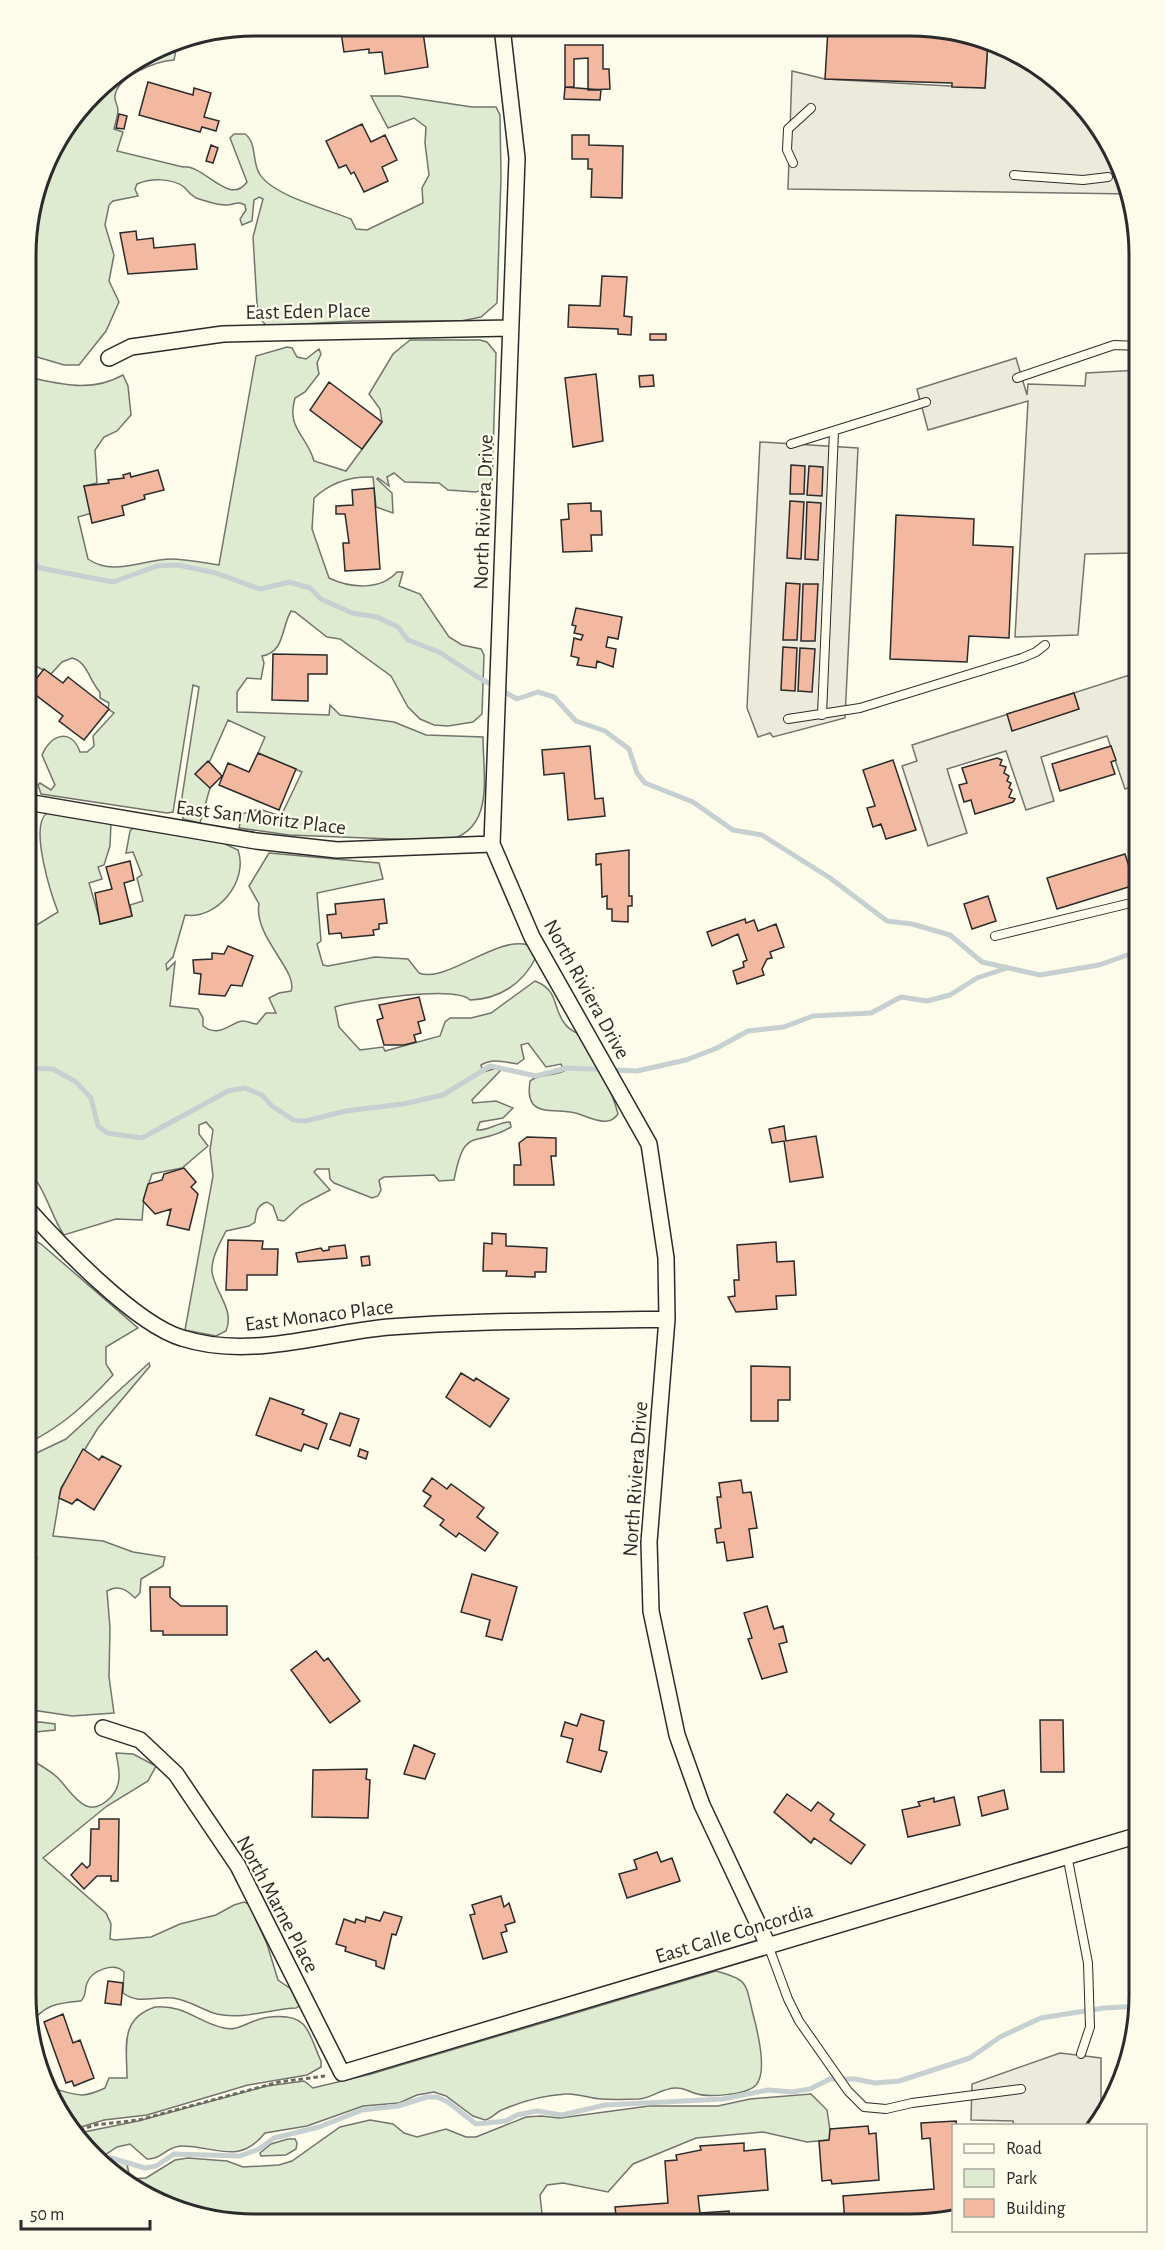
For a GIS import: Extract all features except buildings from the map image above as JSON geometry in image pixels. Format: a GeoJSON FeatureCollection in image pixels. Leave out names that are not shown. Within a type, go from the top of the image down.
{"type":"FeatureCollection","features":[{"type":"Feature","properties":{"kind":"street","name":"North Riviera Drive"},"geometry":{"type":"LineString","coordinates":[[503,36],[517,158],[492,844],[532,937],[650,1144],[666,1258],[667,1319],[649,1542],[654,1629],[681,1745],[702,1805],[768,1945]]}},
{"type":"Feature","properties":{"kind":"street","name":"East Eden Place"},"geometry":{"type":"LineString","coordinates":[[109,358],[131,347],[223,334],[510,328]]}},
{"type":"Feature","properties":{"kind":"street","name":"East San Moritz Place"},"geometry":{"type":"LineString","coordinates":[[36,804],[256,841],[337,850],[492,844]]}},
{"type":"Feature","properties":{"kind":"street","name":"East Monaco Place"},"geometry":{"type":"LineString","coordinates":[[36,1218],[53,1237],[131,1309],[180,1338],[204,1344],[231,1346],[296,1342],[386,1328],[439,1324],[667,1319]]}},
{"type":"Feature","properties":{"kind":"street","name":"North Marne Place"},"geometry":{"type":"LineString","coordinates":[[103,1728],[140,1740],[176,1774],[238,1866],[342,2073]]}},
{"type":"Feature","properties":{"kind":"street","name":"East Calle Concordia"},"geometry":{"type":"LineString","coordinates":[[342,2073],[1129,1838]]}},
{"type":"Feature","properties":{"kind":"lane"},"geometry":{"type":"LineString","coordinates":[[793,164],[787,150],[788,129],[811,108]]}},
{"type":"Feature","properties":{"kind":"lane"},"geometry":{"type":"LineString","coordinates":[[1014,175],[1083,180],[1108,177]]}},
{"type":"Feature","properties":{"kind":"lane"},"geometry":{"type":"LineString","coordinates":[[1017,378],[1114,345],[1129,345]]}},
{"type":"Feature","properties":{"kind":"lane"},"geometry":{"type":"LineString","coordinates":[[791,444],[926,402]]}},
{"type":"Feature","properties":{"kind":"lane"},"geometry":{"type":"LineString","coordinates":[[822,715],[834,431]]}},
{"type":"Feature","properties":{"kind":"lane"},"geometry":{"type":"LineString","coordinates":[[788,719],[860,708],[986,670],[1036,652],[1045,645]]}},
{"type":"Feature","properties":{"kind":"lane"},"geometry":{"type":"LineString","coordinates":[[995,936],[1129,903]]}},
{"type":"Feature","properties":{"kind":"lane"},"geometry":{"type":"LineString","coordinates":[[1067,1855],[1088,1963],[1090,2027],[1081,2054]]}},
{"type":"Feature","properties":{"kind":"lane"},"geometry":{"type":"LineString","coordinates":[[768,1945],[788,1999],[800,2021],[848,2091],[864,2107],[886,2109],[912,2103],[1021,2089]]}},
{"type":"Feature","properties":{"kind":"path"},"geometry":{"type":"LineString","coordinates":[[82,2130],[94,2126],[139,2120],[279,2082],[342,2073]]}},
{"type":"Feature","properties":{"kind":"green space"},"geometry":{"type":"Polygon","coordinates":[[[176,51],[174,60],[158,63],[139,71],[130,76],[117,89],[115,98],[118,112],[114,129],[123,132],[117,151],[191,168],[232,190],[240,188],[247,182],[230,138],[234,134],[245,134],[253,147],[259,173],[265,181],[287,195],[351,219],[356,229],[367,230],[423,203],[422,188],[429,175],[425,143],[426,127],[414,118],[388,128],[371,96],[399,96],[472,107],[496,107],[500,115],[501,177],[497,303],[481,317],[461,321],[354,321],[267,326],[260,319],[257,304],[253,237],[263,199],[259,197],[254,200],[252,221],[242,225],[240,219],[246,210],[245,205],[209,202],[194,197],[179,184],[155,180],[137,184],[135,189],[138,196],[113,201],[109,205],[105,225],[114,255],[109,281],[119,302],[106,331],[79,365],[64,365],[36,357],[36,240],[43,198],[65,145],[90,110],[110,90],[145,65],[176,51]]]}},
{"type":"Feature","properties":{"kind":"green space"},"geometry":{"type":"Polygon","coordinates":[[[410,340],[480,340],[487,342],[496,353],[492,487],[476,492],[448,490],[439,483],[405,482],[394,473],[387,477],[389,486],[377,479],[392,493],[393,513],[376,507],[373,477],[349,479],[334,484],[314,498],[312,529],[329,578],[355,586],[365,586],[374,585],[397,572],[403,572],[399,586],[420,594],[449,637],[462,645],[481,649],[484,655],[482,714],[473,722],[448,726],[434,725],[420,719],[408,707],[391,676],[340,639],[327,637],[291,611],[279,644],[275,650],[262,656],[264,663],[261,679],[247,678],[237,692],[237,712],[329,715],[330,705],[340,715],[394,722],[426,735],[483,737],[483,801],[472,827],[461,836],[444,841],[289,835],[239,828],[242,814],[259,809],[281,816],[302,772],[258,753],[265,737],[228,720],[209,763],[210,788],[200,823],[183,819],[182,797],[199,687],[193,685],[173,812],[167,813],[41,794],[38,785],[40,783],[51,790],[55,785],[42,755],[50,743],[55,739],[66,737],[76,744],[80,752],[87,752],[94,746],[93,736],[114,713],[108,709],[109,703],[100,698],[100,692],[82,663],[72,658],[62,662],[51,674],[36,666],[36,379],[64,384],[88,385],[111,381],[123,375],[128,386],[131,415],[117,431],[104,437],[95,450],[97,483],[84,486],[92,513],[78,517],[88,559],[108,567],[171,559],[219,565],[256,356],[287,347],[292,348],[297,357],[306,359],[319,349],[321,354],[317,363],[319,374],[305,392],[295,398],[293,417],[314,461],[346,471],[382,422],[380,409],[369,394],[393,354],[410,340]]]}},
{"type":"Feature","properties":{"kind":"green space"},"geometry":{"type":"Polygon","coordinates":[[[47,813],[111,823],[110,846],[104,865],[98,867],[102,879],[89,883],[101,924],[132,916],[130,905],[143,901],[137,878],[142,875],[133,852],[126,853],[130,831],[133,828],[223,843],[238,850],[239,874],[235,886],[219,905],[197,915],[185,915],[173,957],[166,964],[167,970],[175,962],[170,1006],[198,1009],[203,1018],[203,1026],[215,1031],[243,1021],[257,1024],[266,1013],[276,1013],[269,998],[291,991],[292,983],[289,974],[263,928],[259,916],[259,904],[249,886],[269,853],[379,863],[383,879],[317,893],[321,941],[317,944],[323,965],[375,957],[408,959],[419,973],[430,975],[443,972],[487,952],[516,944],[528,945],[536,957],[531,967],[517,982],[491,997],[470,1000],[446,994],[406,995],[335,1007],[339,1027],[360,1050],[383,1047],[385,1051],[440,1036],[445,1022],[450,1018],[471,1018],[491,1013],[535,981],[552,994],[565,1024],[579,1035],[590,1050],[607,1084],[618,1114],[612,1120],[602,1121],[566,1111],[536,1107],[531,1101],[530,1081],[564,1071],[561,1064],[546,1067],[528,1043],[521,1045],[524,1059],[517,1064],[494,1061],[481,1065],[483,1072],[497,1068],[500,1071],[472,1100],[473,1103],[496,1101],[513,1108],[503,1118],[480,1122],[477,1130],[506,1122],[510,1122],[511,1127],[467,1144],[458,1162],[454,1180],[439,1181],[434,1175],[384,1177],[379,1180],[381,1190],[378,1196],[372,1198],[334,1183],[330,1179],[329,1169],[317,1169],[314,1172],[330,1190],[301,1205],[284,1221],[278,1220],[273,1206],[267,1202],[258,1209],[255,1222],[249,1226],[226,1231],[214,1256],[212,1272],[228,1315],[226,1331],[216,1336],[185,1330],[213,1176],[210,1150],[213,1130],[206,1122],[199,1125],[199,1134],[208,1146],[182,1168],[152,1174],[144,1198],[142,1220],[116,1219],[64,1235],[36,1181],[36,925],[58,912],[43,861],[40,831],[42,820],[47,813]]]}},
{"type":"Feature","properties":{"kind":"green space"},"geometry":{"type":"Polygon","coordinates":[[[36,1241],[138,1328],[106,1347],[106,1364],[113,1375],[83,1405],[36,1439],[36,1241]]]}},
{"type":"Feature","properties":{"kind":"green space"},"geometry":{"type":"Polygon","coordinates":[[[149,1363],[150,1366],[98,1428],[61,1488],[53,1536],[103,1541],[133,1552],[165,1557],[163,1566],[141,1579],[140,1593],[135,1598],[122,1589],[115,1588],[107,1591],[110,1628],[109,1677],[114,1713],[72,1716],[36,1711],[36,1453],[66,1439],[149,1363]]]}},
{"type":"Feature","properties":{"kind":"green space"},"geometry":{"type":"Polygon","coordinates":[[[36,1722],[55,1724],[55,1730],[36,1732],[36,1722]]]}},
{"type":"Feature","properties":{"kind":"green space"},"geometry":{"type":"Polygon","coordinates":[[[116,1753],[133,1754],[156,1766],[148,1781],[107,1806],[43,1858],[106,1913],[111,1924],[110,1939],[151,1937],[180,1924],[216,1915],[234,1905],[244,1902],[249,1904],[267,1944],[278,1980],[291,1989],[299,2006],[227,2016],[173,1998],[135,1999],[123,1993],[124,1972],[120,1969],[109,1968],[93,1974],[81,2001],[52,2006],[37,2016],[36,1763],[54,1774],[81,1803],[94,1807],[102,1804],[115,1792],[119,1782],[116,1753]]]}},
{"type":"Feature","properties":{"kind":"green space"},"geometry":{"type":"Polygon","coordinates":[[[716,1971],[735,1977],[744,1984],[757,2030],[761,2061],[761,2071],[756,2085],[744,2091],[726,2095],[700,2095],[682,2088],[672,2088],[639,2099],[598,2099],[571,2094],[559,2095],[519,2103],[485,2120],[473,2116],[446,2096],[434,2092],[417,2095],[399,2103],[363,2106],[307,2126],[265,2133],[246,2149],[236,2152],[181,2146],[147,2159],[130,2144],[117,2147],[105,2155],[84,2132],[138,2121],[267,2086],[304,2081],[313,2088],[371,2074],[716,1971]]]}},
{"type":"Feature","properties":{"kind":"green space"},"geometry":{"type":"Polygon","coordinates":[[[155,2007],[166,2007],[184,2011],[228,2029],[266,2018],[279,2016],[293,2018],[303,2024],[308,2032],[321,2061],[321,2067],[307,2075],[248,2085],[147,2115],[104,2120],[80,2127],[65,2105],[58,2090],[85,2095],[105,2088],[109,2078],[127,2078],[126,2046],[130,2027],[143,2012],[155,2007]]]}},
{"type":"Feature","properties":{"kind":"green space"},"geometry":{"type":"Polygon","coordinates":[[[811,2094],[827,2110],[831,2137],[829,2140],[807,2142],[763,2132],[696,2138],[633,2164],[608,2192],[563,2183],[547,2185],[540,2195],[542,2214],[240,2214],[198,2207],[171,2197],[135,2179],[146,2178],[175,2160],[188,2158],[227,2161],[243,2167],[279,2165],[292,2161],[340,2127],[370,2120],[393,2124],[404,2133],[417,2137],[446,2129],[466,2137],[476,2137],[526,2117],[560,2118],[649,2106],[718,2106],[750,2099],[811,2094]]]}},
{"type":"Feature","properties":{"kind":"green space"},"geometry":{"type":"Polygon","coordinates":[[[295,2139],[296,2149],[286,2155],[261,2156],[260,2153],[271,2144],[295,2139]]]}},
{"type":"Feature","properties":{"kind":"green space"},"geometry":{"type":"Polygon","coordinates":[[[115,2160],[127,2164],[129,2174],[111,2161],[115,2160]]]}},
{"type":"Feature","properties":{"kind":"shaded area"},"geometry":{"type":"Polygon","coordinates":[[[987,50],[1020,65],[1055,90],[1075,110],[1100,145],[1121,194],[788,189],[792,71],[825,79],[985,88],[987,50]]]}},
{"type":"Feature","properties":{"kind":"shaded area"},"geometry":{"type":"Polygon","coordinates":[[[1016,358],[1027,395],[1028,384],[1085,386],[1086,373],[1129,371],[1129,553],[1085,554],[1078,635],[1015,637],[1028,401],[928,430],[917,389],[1016,358]]]}},
{"type":"Feature","properties":{"kind":"shaded area"},"geometry":{"type":"Polygon","coordinates":[[[760,442],[858,448],[845,718],[773,737],[770,733],[758,737],[747,708],[760,442]]]}},
{"type":"Feature","properties":{"kind":"shaded area"},"geometry":{"type":"Polygon","coordinates":[[[1129,675],[1129,788],[1125,789],[1107,736],[1041,757],[1054,801],[1026,810],[1006,751],[947,769],[967,833],[928,846],[902,766],[917,761],[912,745],[1129,675]]]}},
{"type":"Feature","properties":{"kind":"shaded area"},"geometry":{"type":"Polygon","coordinates":[[[1060,2053],[1101,2058],[1101,2103],[1087,2124],[1014,2124],[1013,2121],[971,2120],[972,2084],[1060,2053]]]}},
{"type":"Feature","properties":{"kind":"waterway"},"geometry":{"type":"LineString","coordinates":[[36,565],[40,568],[113,582],[157,566],[178,565],[216,573],[260,589],[289,582],[310,588],[321,599],[352,613],[377,617],[398,627],[408,640],[439,652],[517,699],[538,692],[554,697],[576,721],[605,731],[629,749],[637,773],[645,783],[693,802],[733,830],[762,835],[830,878],[887,921],[912,924],[950,935],[982,962],[1040,975],[1099,965],[1129,954]]}},
{"type":"Feature","properties":{"kind":"waterway"},"geometry":{"type":"LineString","coordinates":[[36,1068],[53,1069],[76,1082],[91,1098],[98,1126],[107,1133],[142,1138],[228,1091],[245,1088],[262,1095],[272,1106],[293,1120],[305,1121],[346,1111],[403,1104],[443,1095],[490,1066],[536,1076],[567,1068],[637,1071],[686,1060],[717,1048],[748,1031],[784,1027],[813,1016],[871,1013],[901,997],[927,1001],[950,995],[977,978],[1007,968]]}},
{"type":"Feature","properties":{"kind":"waterway"},"geometry":{"type":"LineString","coordinates":[[109,2159],[145,2168],[156,2166],[174,2154],[240,2156],[259,2149],[274,2138],[319,2127],[362,2110],[398,2106],[427,2097],[437,2097],[448,2102],[476,2124],[506,2121],[517,2115],[537,2111],[562,2115],[605,2105],[723,2099],[768,2090],[792,2092],[810,2089],[830,2079],[855,2079],[875,2083],[899,2081],[970,2058],[1000,2037],[1041,2018],[1104,2008],[1129,2007]]}}]}
